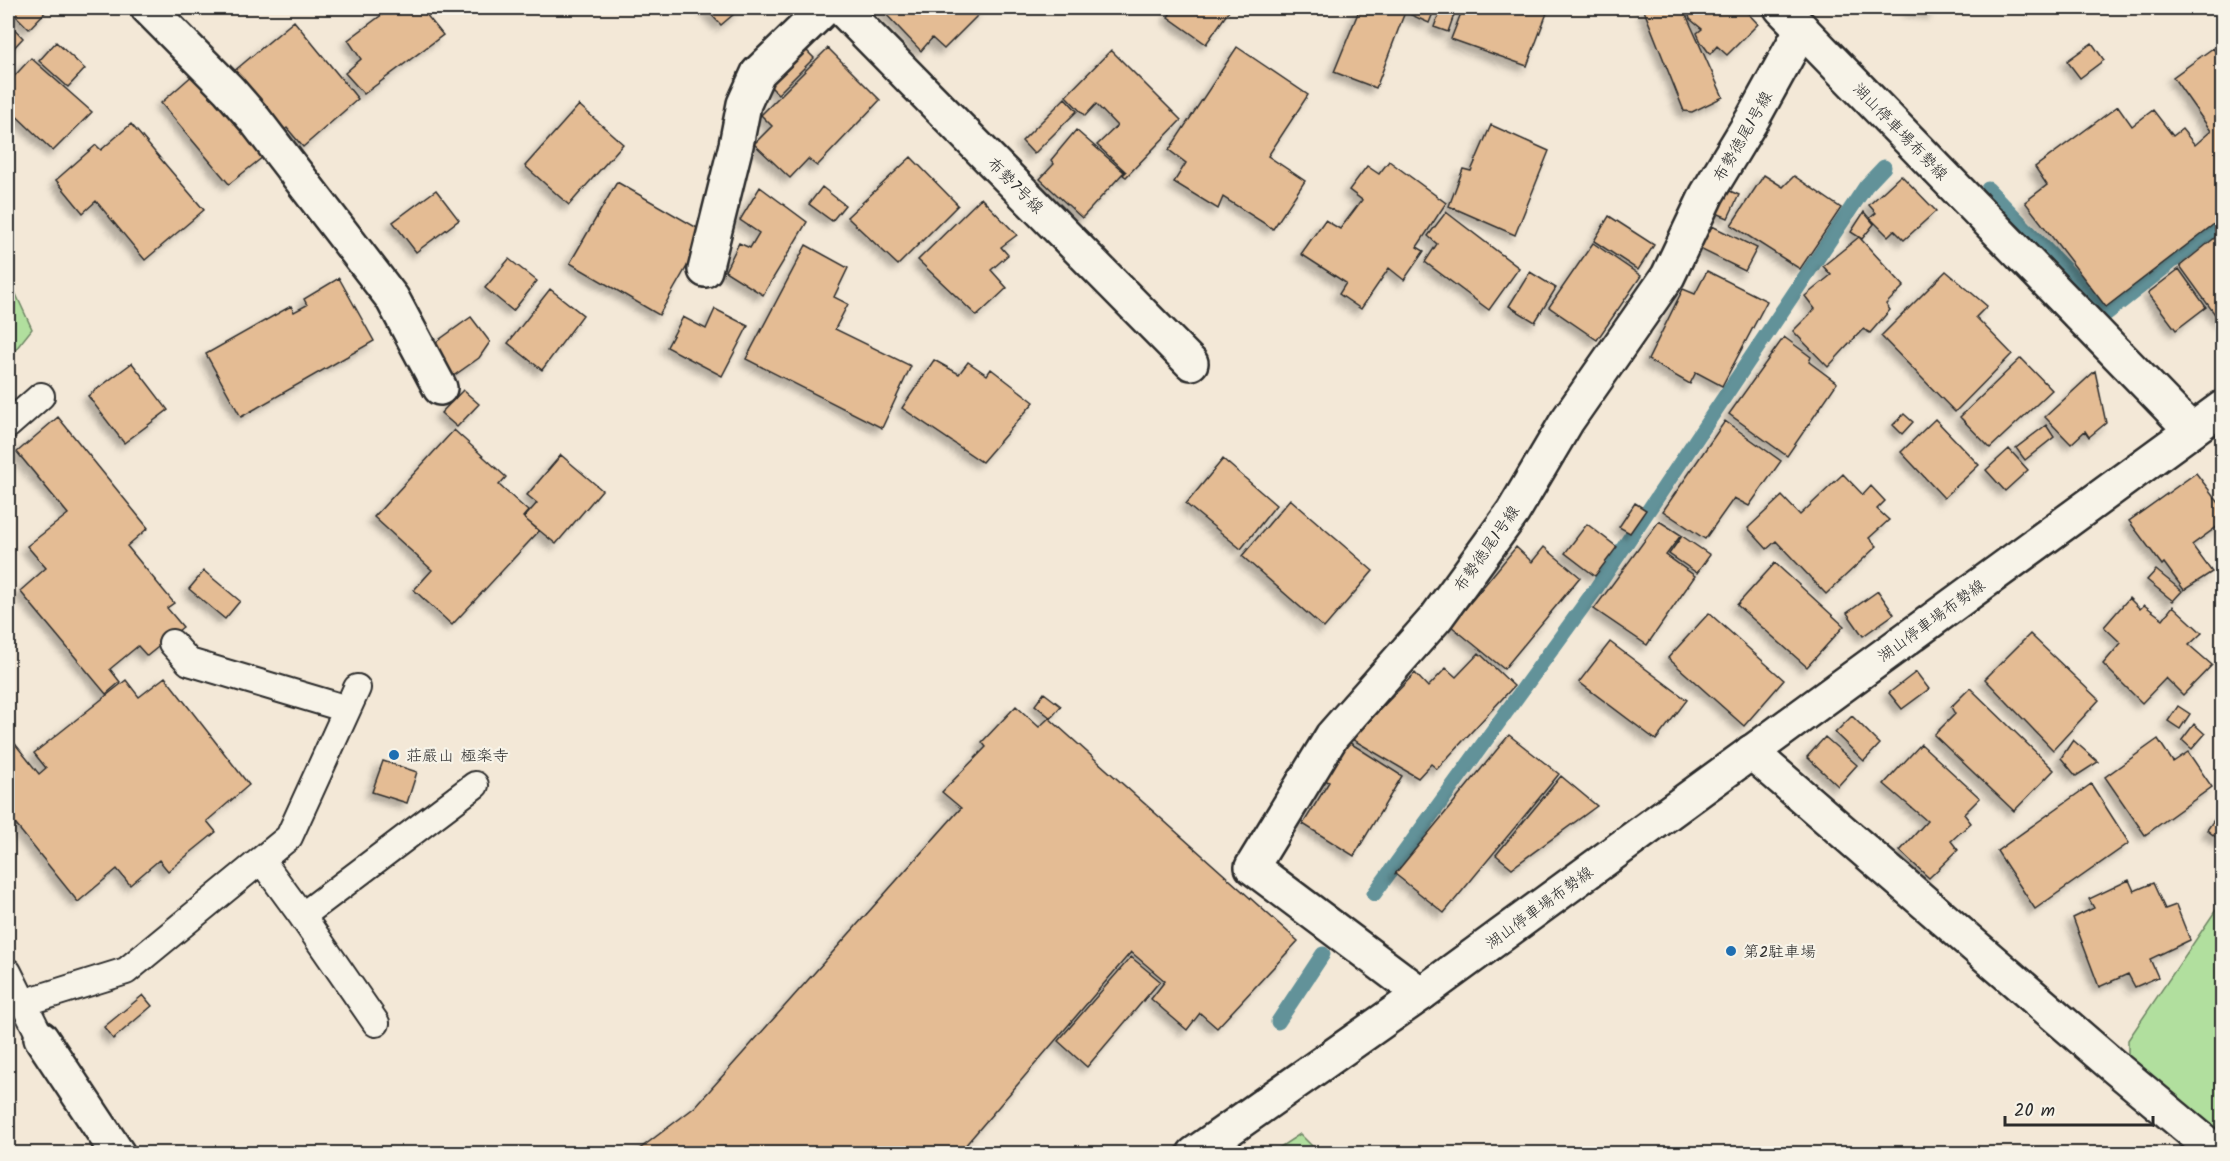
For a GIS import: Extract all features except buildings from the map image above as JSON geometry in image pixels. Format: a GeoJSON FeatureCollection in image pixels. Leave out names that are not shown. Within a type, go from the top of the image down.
{"type":"FeatureCollection","features":[{"type":"Feature","properties":{"kind":"street"},"geometry":{"type":"LineString","coordinates":[[148,8],[229,90],[284,157],[392,298],[440,388]]}},
{"type":"Feature","properties":{"kind":"street"},"geometry":{"type":"LineString","coordinates":[[705,270],[744,104],[758,73],[825,8]]}},
{"type":"Feature","properties":{"kind":"street","name":"布勢7号線"},"geometry":{"type":"LineString","coordinates":[[841,8],[1191,363]]}},
{"type":"Feature","properties":{"kind":"street","name":"湖山停車場布勢線"},"geometry":{"type":"LineString","coordinates":[[1194,1154],[1421,994],[2191,430],[1792,18]]}},
{"type":"Feature","properties":{"kind":"street","name":"布勢徳尾1号線"},"geometry":{"type":"LineString","coordinates":[[1421,994],[1252,867],[1332,736],[1436,618],[1513,512],[1567,420],[1668,276],[1707,194],[1753,118],[1792,18]]}},
{"type":"Feature","properties":{"kind":"street"},"geometry":{"type":"LineString","coordinates":[[2191,430],[2223,408]]}},
{"type":"Feature","properties":{"kind":"street"},"geometry":{"type":"LineString","coordinates":[[1750,752],[2111,1064],[2219,1154]]}},
{"type":"Feature","properties":{"kind":"street"},"geometry":{"type":"LineString","coordinates":[[41,1038],[118,1154]]}},
{"type":"Feature","properties":{"kind":"lane"},"geometry":{"type":"LineString","coordinates":[[8,425],[41,396]]}},
{"type":"Feature","properties":{"kind":"lane"},"geometry":{"type":"LineString","coordinates":[[23,1003],[126,971],[289,837],[352,699],[188,672],[172,643]]}},
{"type":"Feature","properties":{"kind":"lane"},"geometry":{"type":"LineString","coordinates":[[302,916],[475,785]]}},
{"type":"Feature","properties":{"kind":"lane"},"geometry":{"type":"LineString","coordinates":[[261,860],[376,1023]]}},
{"type":"Feature","properties":{"kind":"lane"},"geometry":{"type":"LineString","coordinates":[[8,972],[41,1038]]}},
{"type":"Feature","properties":{"kind":"green space"},"geometry":{"type":"Polygon","coordinates":[[[8,277],[32,329],[8,359],[8,277]]]}},
{"type":"Feature","properties":{"kind":"green space"},"geometry":{"type":"Polygon","coordinates":[[[2222,901],[2222,1137],[2128,1059],[2128,1040],[2222,901]]]}},
{"type":"Feature","properties":{"kind":"green space"},"geometry":{"type":"Polygon","coordinates":[[[1300,1134],[1319,1153],[1271,1153],[1300,1134]]]}},
{"type":"Feature","properties":{"kind":"waterway"},"geometry":{"type":"LineString","coordinates":[[1374,894],[1595,590],[1866,186],[1884,167]]}},
{"type":"Feature","properties":{"kind":"waterway"},"geometry":{"type":"LineString","coordinates":[[1988,189],[2107,313],[2222,222]]}},
{"type":"Feature","properties":{"kind":"waterway"},"geometry":{"type":"LineString","coordinates":[[1278,1022],[1323,954]]}},
{"type":"Feature","properties":{"kind":"place","name":"荘嚴山 極楽寺"},"geometry":{"type":"Point","coordinates":[394,755]}},
{"type":"Feature","properties":{"kind":"place","name":"第2駐車場"},"geometry":{"type":"Point","coordinates":[1731,951]}}]}
